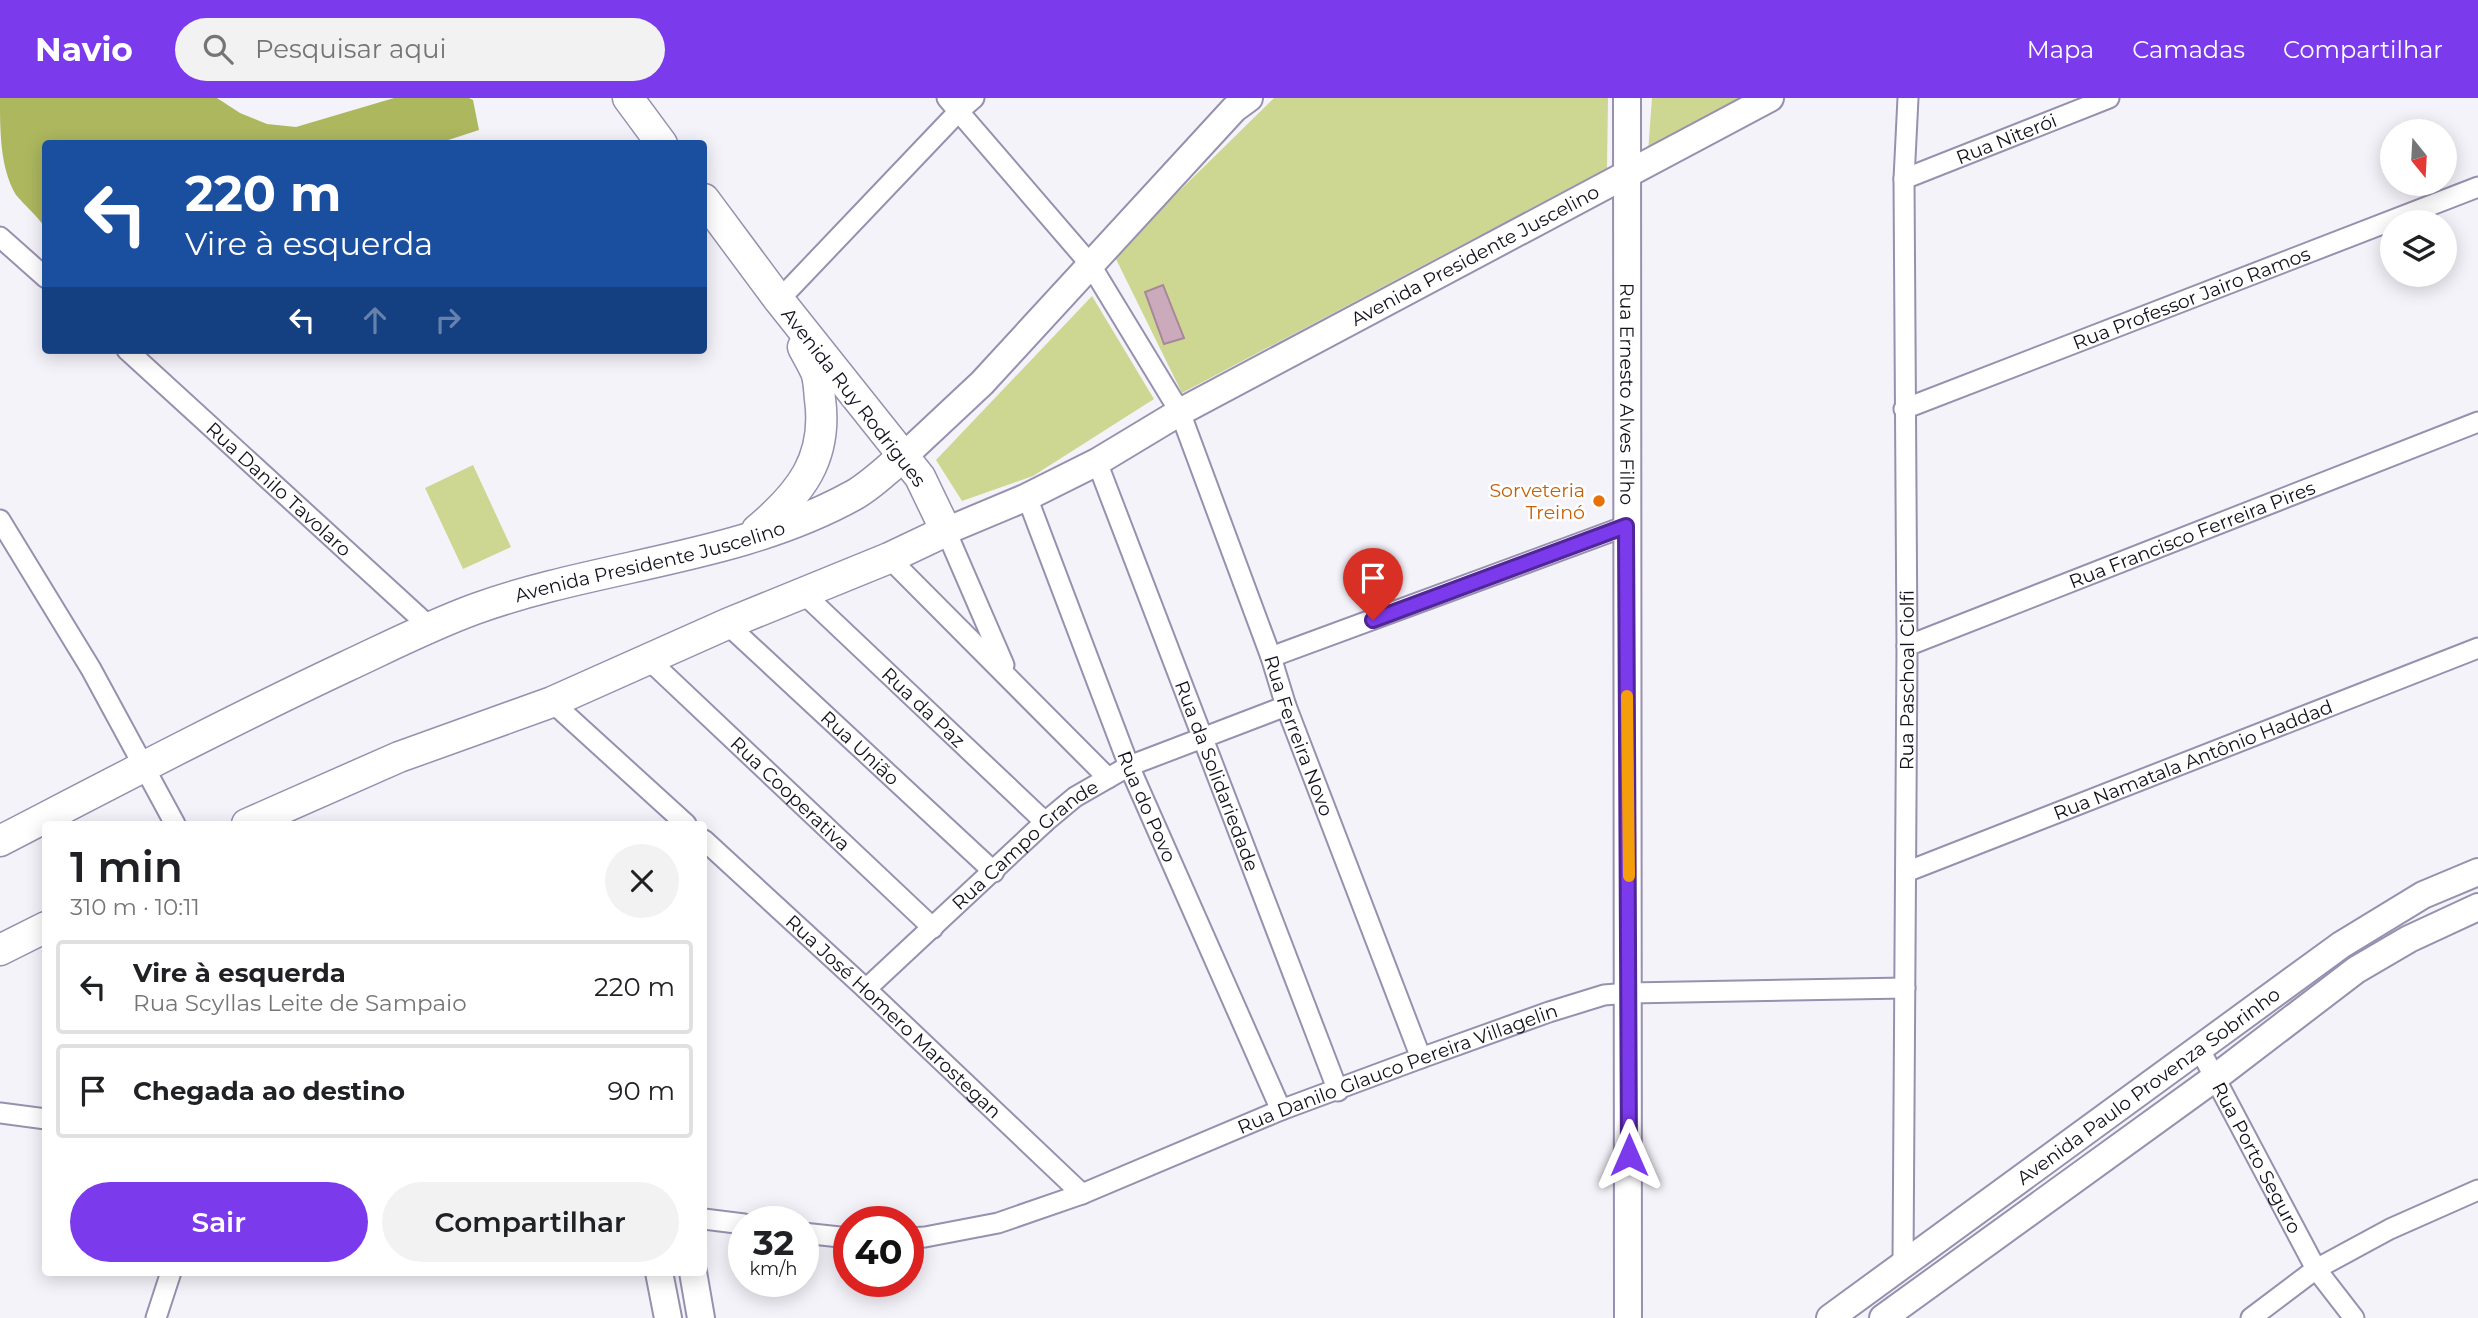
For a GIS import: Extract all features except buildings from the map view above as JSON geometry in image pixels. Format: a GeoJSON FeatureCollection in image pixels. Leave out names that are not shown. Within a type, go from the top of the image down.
{"type":"FeatureCollection","features":[{"type":"Feature","properties":{"kind":"main road"},"geometry":{"type":"LineString","coordinates":[[628,98],[659,140]]}},
{"type":"Feature","properties":{"kind":"main road","name":"Avenida Presidente Juscelino"},"geometry":{"type":"LineString","coordinates":[[0,841],[267,703],[475,609],[546,587],[743,541],[814,514],[857,493],[904,456],[982,383],[1234,109],[1249,98]]}},
{"type":"Feature","properties":{"kind":"main road","name":"Rua Ernesto Alves Filho"},"geometry":{"type":"LineString","coordinates":[[1627,98],[1628,1318]]}},
{"type":"Feature","properties":{"kind":"main road","name":"Avenida Presidente Juscelino"},"geometry":{"type":"LineString","coordinates":[[255,821],[399,757],[552,702],[727,624],[889,558],[1027,497],[1097,462],[1180,412],[1770,98]]}},
{"type":"Feature","properties":{"kind":"main road","name":"Avenida Ruy Rodrigues"},"geometry":{"type":"LineString","coordinates":[[707,203],[779,300],[920,477],[946,531]]}},
{"type":"Feature","properties":{"kind":"main road","name":"Avenida Ruy Rodrigues"},"geometry":{"type":"LineString","coordinates":[[743,541],[783,508],[803,484],[814,464],[823,420],[817,374],[779,300]]}},
{"type":"Feature","properties":{"kind":"main road","name":"Avenida Paulo Provenza Sobrinho"},"geometry":{"type":"LineString","coordinates":[[1830,1318],[2341,945],[2423,895],[2478,872]]}},
{"type":"Feature","properties":{"kind":"main road","name":"Avenida Paulo Provenza Sobrinho"},"geometry":{"type":"LineString","coordinates":[[1884,1318],[2216,1077],[2356,970],[2409,939],[2478,907]]}},
{"type":"Feature","properties":{"kind":"main road"},"geometry":{"type":"LineString","coordinates":[[0,950],[42,928]]}},
{"type":"Feature","properties":{"kind":"main road"},"geometry":{"type":"LineString","coordinates":[[660,1276],[668,1318]]}},
{"type":"Feature","properties":{"kind":"main road"},"geometry":{"type":"LineString","coordinates":[[694,1276],[701,1318]]}},
{"type":"Feature","properties":{"kind":"street","name":"Rua Paschoal Ciolfi"},"geometry":{"type":"LineString","coordinates":[[1903,1263],[1907,646],[1903,179],[1908,98]]}},
{"type":"Feature","properties":{"kind":"street","name":"Rua Niterói"},"geometry":{"type":"LineString","coordinates":[[1903,179],[2109,98]]}},
{"type":"Feature","properties":{"kind":"street"},"geometry":{"type":"LineString","coordinates":[[779,300],[960,102],[1090,264],[1180,412]]}},
{"type":"Feature","properties":{"kind":"street","name":"Rua Professor Jairo Ramos"},"geometry":{"type":"LineString","coordinates":[[1904,409],[2478,187]]}},
{"type":"Feature","properties":{"kind":"street"},"geometry":{"type":"LineString","coordinates":[[0,237],[42,274]]}},
{"type":"Feature","properties":{"kind":"street","name":"Rua Danilo Tavolaro"},"geometry":{"type":"LineString","coordinates":[[131,354],[431,628]]}},
{"type":"Feature","properties":{"kind":"street","name":"Rua Ferreira Novo"},"geometry":{"type":"LineString","coordinates":[[1180,412],[1271,657],[1286,706],[1421,1058]]}},
{"type":"Feature","properties":{"kind":"street","name":"Rua Francisco Ferreira Pires"},"geometry":{"type":"LineString","coordinates":[[1907,646],[2478,422]]}},
{"type":"Feature","properties":{"kind":"street","name":"Rua da Solidariedade"},"geometry":{"type":"LineString","coordinates":[[1097,462],[1338,1091]]}},
{"type":"Feature","properties":{"kind":"street","name":"Rua do Povo"},"geometry":{"type":"LineString","coordinates":[[1027,497],[1129,766],[1281,1110]]}},
{"type":"Feature","properties":{"kind":"street"},"geometry":{"type":"LineString","coordinates":[[0,520],[46,593],[173,821]]}},
{"type":"Feature","properties":{"kind":"street"},"geometry":{"type":"LineString","coordinates":[[1271,657],[1626,526]]}},
{"type":"Feature","properties":{"kind":"street"},"geometry":{"type":"LineString","coordinates":[[946,531],[1008,676]]}},
{"type":"Feature","properties":{"kind":"street","name":"Rua do Povo"},"geometry":{"type":"LineString","coordinates":[[889,558],[1108,778]]}},
{"type":"Feature","properties":{"kind":"street","name":"Rua da Paz"},"geometry":{"type":"LineString","coordinates":[[803,593],[1045,822]]}},
{"type":"Feature","properties":{"kind":"street","name":"Rua União"},"geometry":{"type":"LineString","coordinates":[[727,624],[994,872]]}},
{"type":"Feature","properties":{"kind":"street","name":"Rua Namatala Antônio Haddad"},"geometry":{"type":"LineString","coordinates":[[1906,872],[2478,648]]}},
{"type":"Feature","properties":{"kind":"street","name":"Rua Cooperativa"},"geometry":{"type":"LineString","coordinates":[[648,659],[933,928]]}},
{"type":"Feature","properties":{"kind":"street"},"geometry":{"type":"LineString","coordinates":[[552,702],[683,821]]}},
{"type":"Feature","properties":{"kind":"street","name":"Rua Campo Grande"},"geometry":{"type":"LineString","coordinates":[[866,989],[1075,797],[1129,766],[1286,706]]}},
{"type":"Feature","properties":{"kind":"street","name":"Rua José Homero Marostegan"},"geometry":{"type":"LineString","coordinates":[[707,844],[866,989],[1082,1194]]}},
{"type":"Feature","properties":{"kind":"street","name":"Rua Danilo Glauco Pereira Villagelin"},"geometry":{"type":"LineString","coordinates":[[924,1237],[998,1223],[1082,1194],[1281,1110],[1549,1012],[1604,995],[1629,992],[1905,988]]}},
{"type":"Feature","properties":{"kind":"street","name":"Rua Porto Seguro"},"geometry":{"type":"LineString","coordinates":[[2199,1048],[2316,1269],[2354,1318]]}},
{"type":"Feature","properties":{"kind":"street"},"geometry":{"type":"LineString","coordinates":[[0,1113],[42,1118]]}},
{"type":"Feature","properties":{"kind":"street"},"geometry":{"type":"LineString","coordinates":[[2251,1318],[2316,1269],[2390,1229],[2478,1190]]}},
{"type":"Feature","properties":{"kind":"street"},"geometry":{"type":"LineString","coordinates":[[707,1219],[728,1222]]}},
{"type":"Feature","properties":{"kind":"street"},"geometry":{"type":"LineString","coordinates":[[156,1318],[170,1276]]}},
{"type":"Feature","properties":{"kind":"green space"},"geometry":{"type":"Polygon","coordinates":[[[0,98],[217,98],[240,113],[267,124],[296,127],[394,98],[469,98],[473,100],[479,130],[448,140],[42,140],[42,224],[16,195],[7,173],[1,136],[0,98]]]}},
{"type":"Feature","properties":{"kind":"green space"},"geometry":{"type":"Polygon","coordinates":[[[1274,98],[1608,98],[1607,168],[1182,393],[1114,255],[1274,98]]]}},
{"type":"Feature","properties":{"kind":"green space"},"geometry":{"type":"Polygon","coordinates":[[[1652,98],[1747,98],[1648,153],[1652,98]]]}},
{"type":"Feature","properties":{"kind":"green space"},"geometry":{"type":"Polygon","coordinates":[[[1092,296],[1154,399],[1033,476],[962,501],[936,460],[1092,296]]]}},
{"type":"Feature","properties":{"kind":"green space"},"geometry":{"type":"Polygon","coordinates":[[[473,465],[511,547],[463,569],[425,488],[473,465]]]}},
{"type":"Feature","properties":{"kind":"slow traffic"},"geometry":{"type":"LineString","coordinates":[[1627,696],[1629,876]]}},
{"type":"Feature","properties":{"kind":"place","name":"Sorveteria Treinó"},"geometry":{"type":"Point","coordinates":[1599,501]}},
{"type":"Feature","properties":{"kind":"route"},"geometry":{"type":"LineString","coordinates":[[1373,620],[1626,526],[1629,1155]]}}]}
